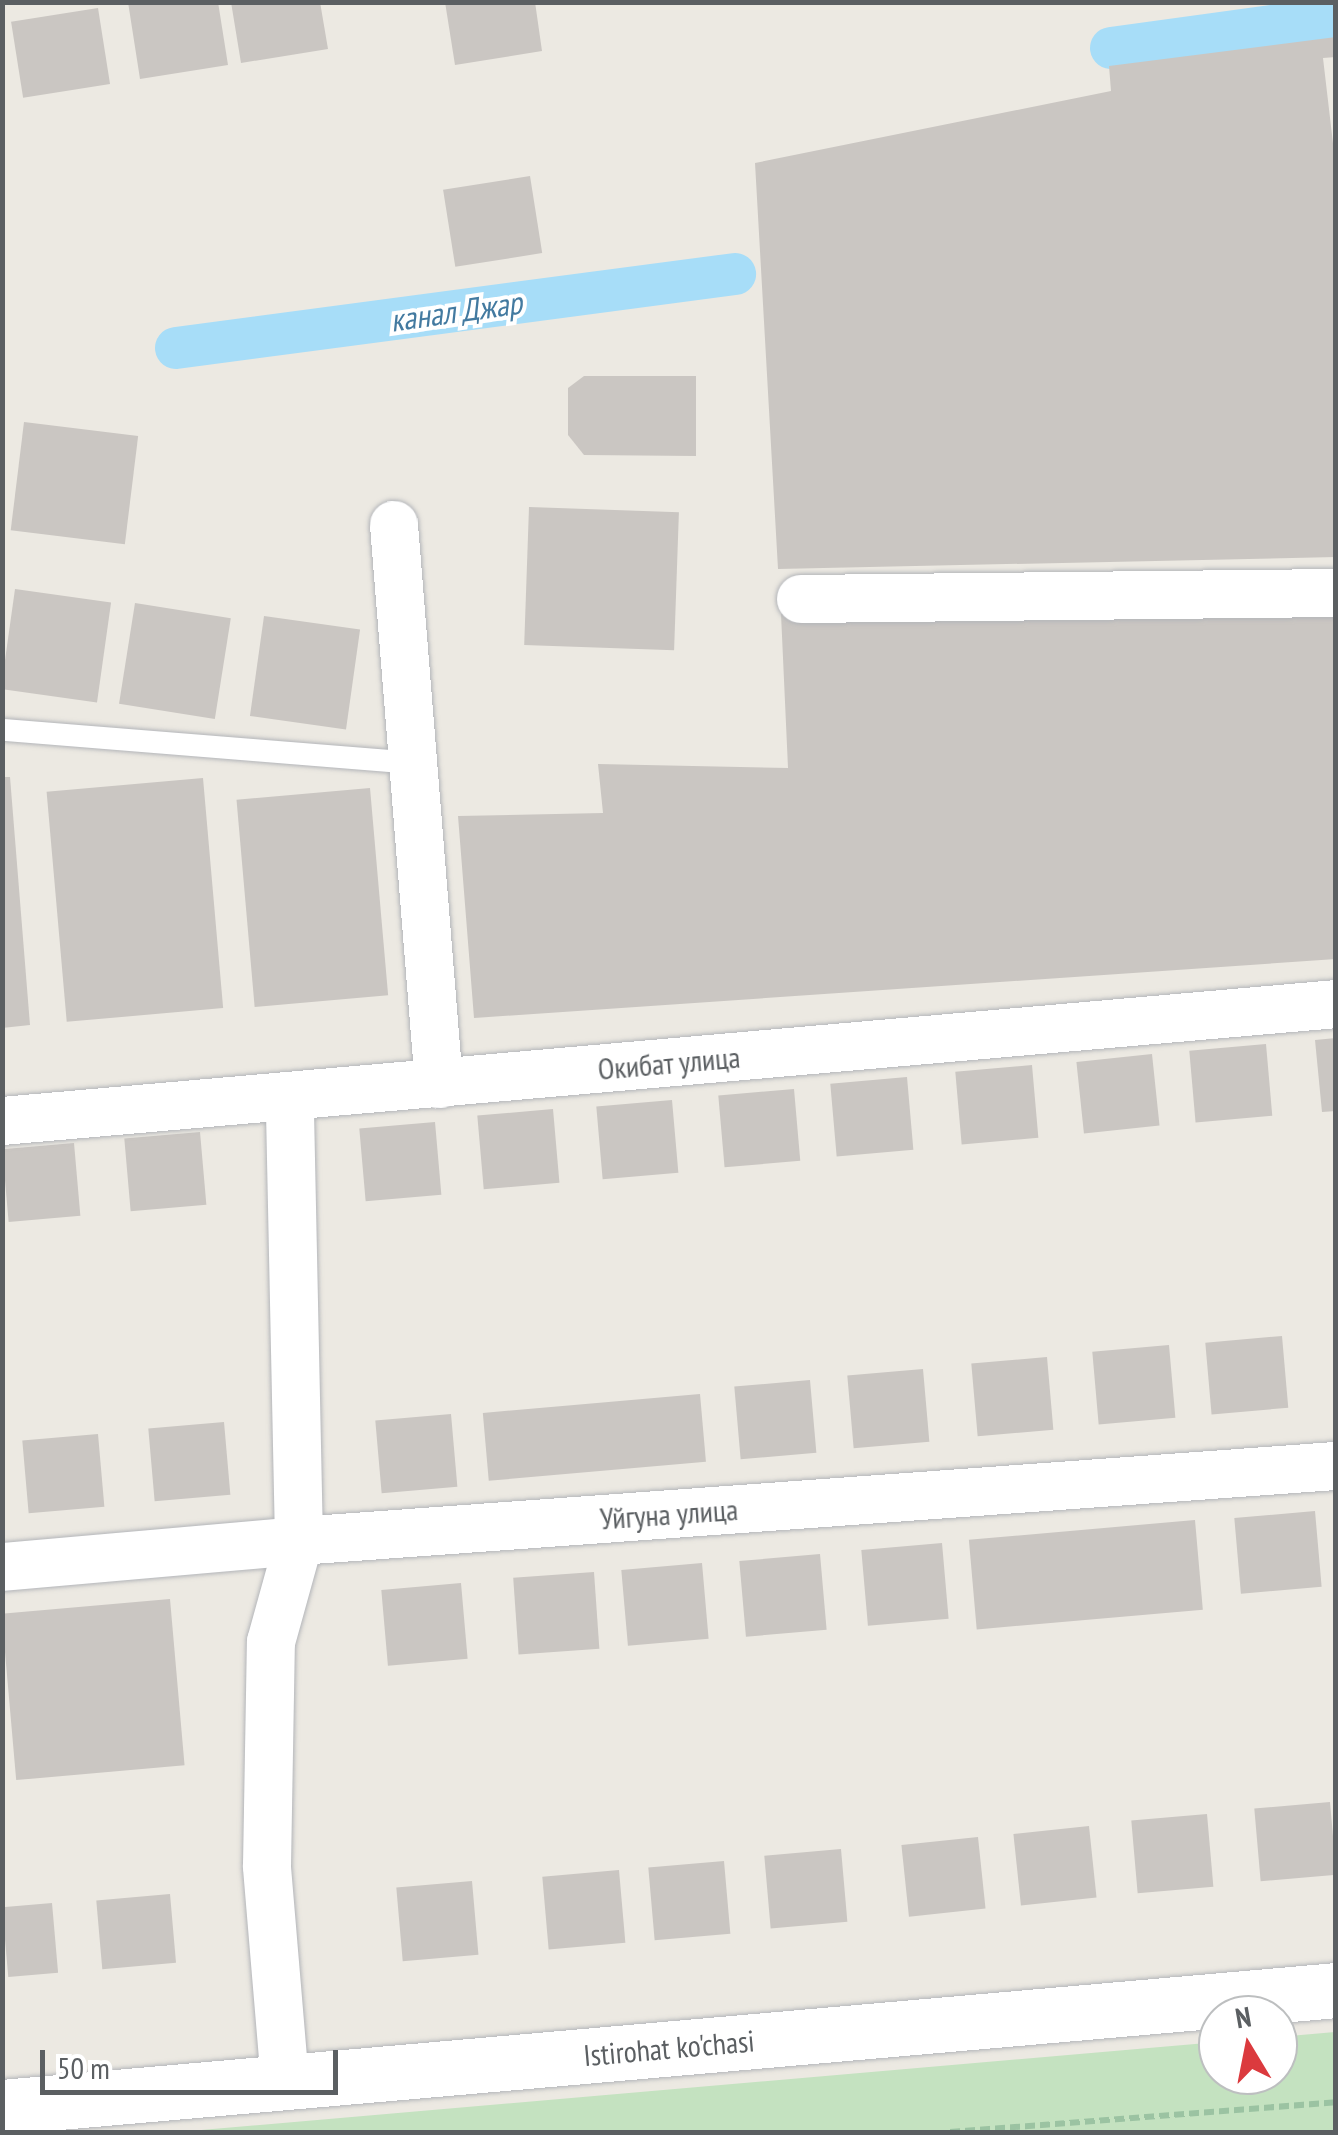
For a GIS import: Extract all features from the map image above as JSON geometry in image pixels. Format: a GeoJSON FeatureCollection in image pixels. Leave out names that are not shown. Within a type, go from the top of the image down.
{"type":"FeatureCollection","features":[{"type":"Feature","properties":{"kind":"main road","name":"Istirohat ko'chasi"},"geometry":{"type":"LineString","coordinates":[[2,2107],[1336,1990]]}},
{"type":"Feature","properties":{"kind":"street"},"geometry":{"type":"LineString","coordinates":[[394,525],[439,1084]]}},
{"type":"Feature","properties":{"kind":"street"},"geometry":{"type":"LineString","coordinates":[[801,600],[1336,593]]}},
{"type":"Feature","properties":{"kind":"street","name":"Окибат улица"},"geometry":{"type":"LineString","coordinates":[[2,1121],[1336,1004]]}},
{"type":"Feature","properties":{"kind":"street"},"geometry":{"type":"LineString","coordinates":[[285,2082],[267,1866],[271,1642],[299,1541],[290,1096]]}},
{"type":"Feature","properties":{"kind":"street","name":"Уйгуна улица"},"geometry":{"type":"LineString","coordinates":[[2,1568],[299,1541],[1336,1466]]}},
{"type":"Feature","properties":{"kind":"lane"},"geometry":{"type":"LineString","coordinates":[[5,730],[413,763]]}},
{"type":"Feature","properties":{"kind":"path"},"geometry":{"type":"LineString","coordinates":[[950,2132],[1336,2102]]}},
{"type":"Feature","properties":{"kind":"green space"},"geometry":{"type":"Polygon","coordinates":[[[1335,2032],[1335,2132],[178,2132],[1198,2044],[1198,2095],[1298,2095],[1298,2035],[1335,2032]]]}},
{"type":"Feature","properties":{"kind":"building"},"geometry":{"type":"Polygon","coordinates":[[[128,2],[218,2],[228,65],[140,79],[128,2]]]}},
{"type":"Feature","properties":{"kind":"building"},"geometry":{"type":"Polygon","coordinates":[[[231,2],[320,2],[328,49],[241,63],[231,2]]]}},
{"type":"Feature","properties":{"kind":"building"},"geometry":{"type":"Polygon","coordinates":[[[445,2],[535,2],[542,51],[455,65],[445,2]]]}},
{"type":"Feature","properties":{"kind":"building"},"geometry":{"type":"Polygon","coordinates":[[[98,8],[110,84],[23,98],[11,22],[98,8]]]}},
{"type":"Feature","properties":{"kind":"building"},"geometry":{"type":"Polygon","coordinates":[[[1336,37],[1336,57],[1323,58],[1336,169],[1336,557],[778,569],[755,163],[1111,91],[1109,66],[1336,37]]]}},
{"type":"Feature","properties":{"kind":"building"},"geometry":{"type":"Polygon","coordinates":[[[530,176],[542,253],[455,267],[443,190],[530,176]]]}},
{"type":"Feature","properties":{"kind":"building"},"geometry":{"type":"Polygon","coordinates":[[[584,376],[696,376],[696,456],[584,455],[568,435],[568,388],[584,376]]]}},
{"type":"Feature","properties":{"kind":"building"},"geometry":{"type":"Polygon","coordinates":[[[24,422],[138,436],[125,544],[11,530],[24,422]]]}},
{"type":"Feature","properties":{"kind":"building"},"geometry":{"type":"Polygon","coordinates":[[[529,507],[679,512],[674,650],[524,645],[529,507]]]}},
{"type":"Feature","properties":{"kind":"building"},"geometry":{"type":"Polygon","coordinates":[[[15,589],[111,602],[97,703],[2,689],[15,589]]]}},
{"type":"Feature","properties":{"kind":"building"},"geometry":{"type":"Polygon","coordinates":[[[135,603],[231,618],[215,719],[119,704],[135,603]]]}},
{"type":"Feature","properties":{"kind":"building"},"geometry":{"type":"Polygon","coordinates":[[[1336,608],[1336,959],[474,1018],[458,816],[603,813],[598,764],[788,768],[781,614],[1336,608]]]}},
{"type":"Feature","properties":{"kind":"building"},"geometry":{"type":"Polygon","coordinates":[[[264,616],[360,629],[346,730],[250,716],[264,616]]]}},
{"type":"Feature","properties":{"kind":"building"},"geometry":{"type":"Polygon","coordinates":[[[2,777],[10,777],[30,1025],[2,1028],[2,777]]]}},
{"type":"Feature","properties":{"kind":"building"},"geometry":{"type":"Polygon","coordinates":[[[203,778],[223,1008],[67,1022],[47,792],[203,778]]]}},
{"type":"Feature","properties":{"kind":"building"},"geometry":{"type":"Polygon","coordinates":[[[370,788],[388,995],[255,1007],[237,800],[370,788]]]}},
{"type":"Feature","properties":{"kind":"building"},"geometry":{"type":"Polygon","coordinates":[[[1336,1038],[1336,1111],[1322,1112],[1315,1040],[1336,1038]]]}},
{"type":"Feature","properties":{"kind":"building"},"geometry":{"type":"Polygon","coordinates":[[[1266,1044],[1272,1116],[1196,1122],[1189,1051],[1266,1044]]]}},
{"type":"Feature","properties":{"kind":"building"},"geometry":{"type":"Polygon","coordinates":[[[1152,1054],[1160,1126],[1084,1134],[1076,1062],[1152,1054]]]}},
{"type":"Feature","properties":{"kind":"building"},"geometry":{"type":"Polygon","coordinates":[[[1032,1065],[1038,1138],[962,1144],[955,1072],[1032,1065]]]}},
{"type":"Feature","properties":{"kind":"building"},"geometry":{"type":"Polygon","coordinates":[[[907,1077],[913,1150],[837,1156],[830,1084],[907,1077]]]}},
{"type":"Feature","properties":{"kind":"building"},"geometry":{"type":"Polygon","coordinates":[[[794,1089],[800,1161],[725,1167],[718,1096],[794,1089]]]}},
{"type":"Feature","properties":{"kind":"building"},"geometry":{"type":"Polygon","coordinates":[[[672,1100],[678,1173],[603,1179],[596,1107],[672,1100]]]}},
{"type":"Feature","properties":{"kind":"building"},"geometry":{"type":"Polygon","coordinates":[[[553,1109],[559,1183],[484,1189],[477,1116],[553,1109]]]}},
{"type":"Feature","properties":{"kind":"building"},"geometry":{"type":"Polygon","coordinates":[[[435,1122],[441,1195],[366,1201],[359,1129],[435,1122]]]}},
{"type":"Feature","properties":{"kind":"building"},"geometry":{"type":"Polygon","coordinates":[[[200,1132],[206,1205],[131,1211],[124,1139],[200,1132]]]}},
{"type":"Feature","properties":{"kind":"building"},"geometry":{"type":"Polygon","coordinates":[[[74,1143],[80,1216],[9,1222],[2,1149],[74,1143]]]}},
{"type":"Feature","properties":{"kind":"building"},"geometry":{"type":"Polygon","coordinates":[[[1282,1336],[1288,1408],[1212,1414],[1205,1343],[1282,1336]]]}},
{"type":"Feature","properties":{"kind":"building"},"geometry":{"type":"Polygon","coordinates":[[[1169,1345],[1175,1418],[1099,1424],[1092,1352],[1169,1345]]]}},
{"type":"Feature","properties":{"kind":"building"},"geometry":{"type":"Polygon","coordinates":[[[1047,1357],[1053,1430],[978,1436],[971,1364],[1047,1357]]]}},
{"type":"Feature","properties":{"kind":"building"},"geometry":{"type":"Polygon","coordinates":[[[923,1369],[929,1442],[854,1448],[847,1376],[923,1369]]]}},
{"type":"Feature","properties":{"kind":"building"},"geometry":{"type":"Polygon","coordinates":[[[810,1380],[816,1453],[741,1459],[734,1387],[810,1380]]]}},
{"type":"Feature","properties":{"kind":"building"},"geometry":{"type":"Polygon","coordinates":[[[700,1394],[706,1462],[489,1481],[483,1413],[700,1394]]]}},
{"type":"Feature","properties":{"kind":"building"},"geometry":{"type":"Polygon","coordinates":[[[451,1414],[457,1487],[382,1493],[375,1421],[451,1414]]]}},
{"type":"Feature","properties":{"kind":"building"},"geometry":{"type":"Polygon","coordinates":[[[224,1422],[230,1495],[155,1501],[148,1429],[224,1422]]]}},
{"type":"Feature","properties":{"kind":"building"},"geometry":{"type":"Polygon","coordinates":[[[98,1434],[104,1507],[29,1513],[22,1441],[98,1434]]]}},
{"type":"Feature","properties":{"kind":"building"},"geometry":{"type":"Polygon","coordinates":[[[1315,1511],[1322,1587],[1241,1594],[1234,1518],[1315,1511]]]}},
{"type":"Feature","properties":{"kind":"building"},"geometry":{"type":"Polygon","coordinates":[[[1195,1520],[1203,1610],[977,1629],[969,1540],[1195,1520]]]}},
{"type":"Feature","properties":{"kind":"building"},"geometry":{"type":"Polygon","coordinates":[[[942,1543],[949,1619],[868,1626],[861,1550],[942,1543]]]}},
{"type":"Feature","properties":{"kind":"building"},"geometry":{"type":"Polygon","coordinates":[[[820,1554],[827,1630],[746,1637],[739,1561],[820,1554]]]}},
{"type":"Feature","properties":{"kind":"building"},"geometry":{"type":"Polygon","coordinates":[[[702,1563],[709,1639],[628,1646],[621,1570],[702,1563]]]}},
{"type":"Feature","properties":{"kind":"building"},"geometry":{"type":"Polygon","coordinates":[[[594,1572],[599,1649],[519,1654],[513,1578],[594,1572]]]}},
{"type":"Feature","properties":{"kind":"building"},"geometry":{"type":"Polygon","coordinates":[[[461,1583],[468,1659],[388,1666],[381,1590],[461,1583]]]}},
{"type":"Feature","properties":{"kind":"building"},"geometry":{"type":"Polygon","coordinates":[[[170,1599],[185,1765],[16,1780],[2,1614],[170,1599]]]}},
{"type":"Feature","properties":{"kind":"building"},"geometry":{"type":"Polygon","coordinates":[[[1330,1802],[1336,1875],[1261,1881],[1254,1809],[1330,1802]]]}},
{"type":"Feature","properties":{"kind":"building"},"geometry":{"type":"Polygon","coordinates":[[[1207,1814],[1213,1887],[1138,1893],[1131,1821],[1207,1814]]]}},
{"type":"Feature","properties":{"kind":"building"},"geometry":{"type":"Polygon","coordinates":[[[1089,1826],[1097,1898],[1021,1906],[1013,1834],[1089,1826]]]}},
{"type":"Feature","properties":{"kind":"building"},"geometry":{"type":"Polygon","coordinates":[[[978,1837],[986,1909],[909,1917],[901,1845],[978,1837]]]}},
{"type":"Feature","properties":{"kind":"building"},"geometry":{"type":"Polygon","coordinates":[[[841,1849],[847,1922],[771,1928],[764,1856],[841,1849]]]}},
{"type":"Feature","properties":{"kind":"building"},"geometry":{"type":"Polygon","coordinates":[[[724,1861],[730,1934],[655,1940],[648,1868],[724,1861]]]}},
{"type":"Feature","properties":{"kind":"building"},"geometry":{"type":"Polygon","coordinates":[[[619,1870],[625,1943],[549,1949],[542,1877],[619,1870]]]}},
{"type":"Feature","properties":{"kind":"building"},"geometry":{"type":"Polygon","coordinates":[[[472,1881],[478,1955],[403,1961],[396,1888],[472,1881]]]}},
{"type":"Feature","properties":{"kind":"building"},"geometry":{"type":"Polygon","coordinates":[[[170,1894],[176,1963],[102,1969],[96,1900],[170,1894]]]}},
{"type":"Feature","properties":{"kind":"building"},"geometry":{"type":"Polygon","coordinates":[[[52,1903],[58,1973],[8,1977],[2,1907],[52,1903]]]}},
{"type":"Feature","properties":{"kind":"waterway","name":"канал Джар"},"geometry":{"type":"LineString","coordinates":[[1111,48],[1336,17]]}},
{"type":"Feature","properties":{"kind":"waterway","name":"канал Джар"},"geometry":{"type":"LineString","coordinates":[[176,348],[735,274]]}}]}
